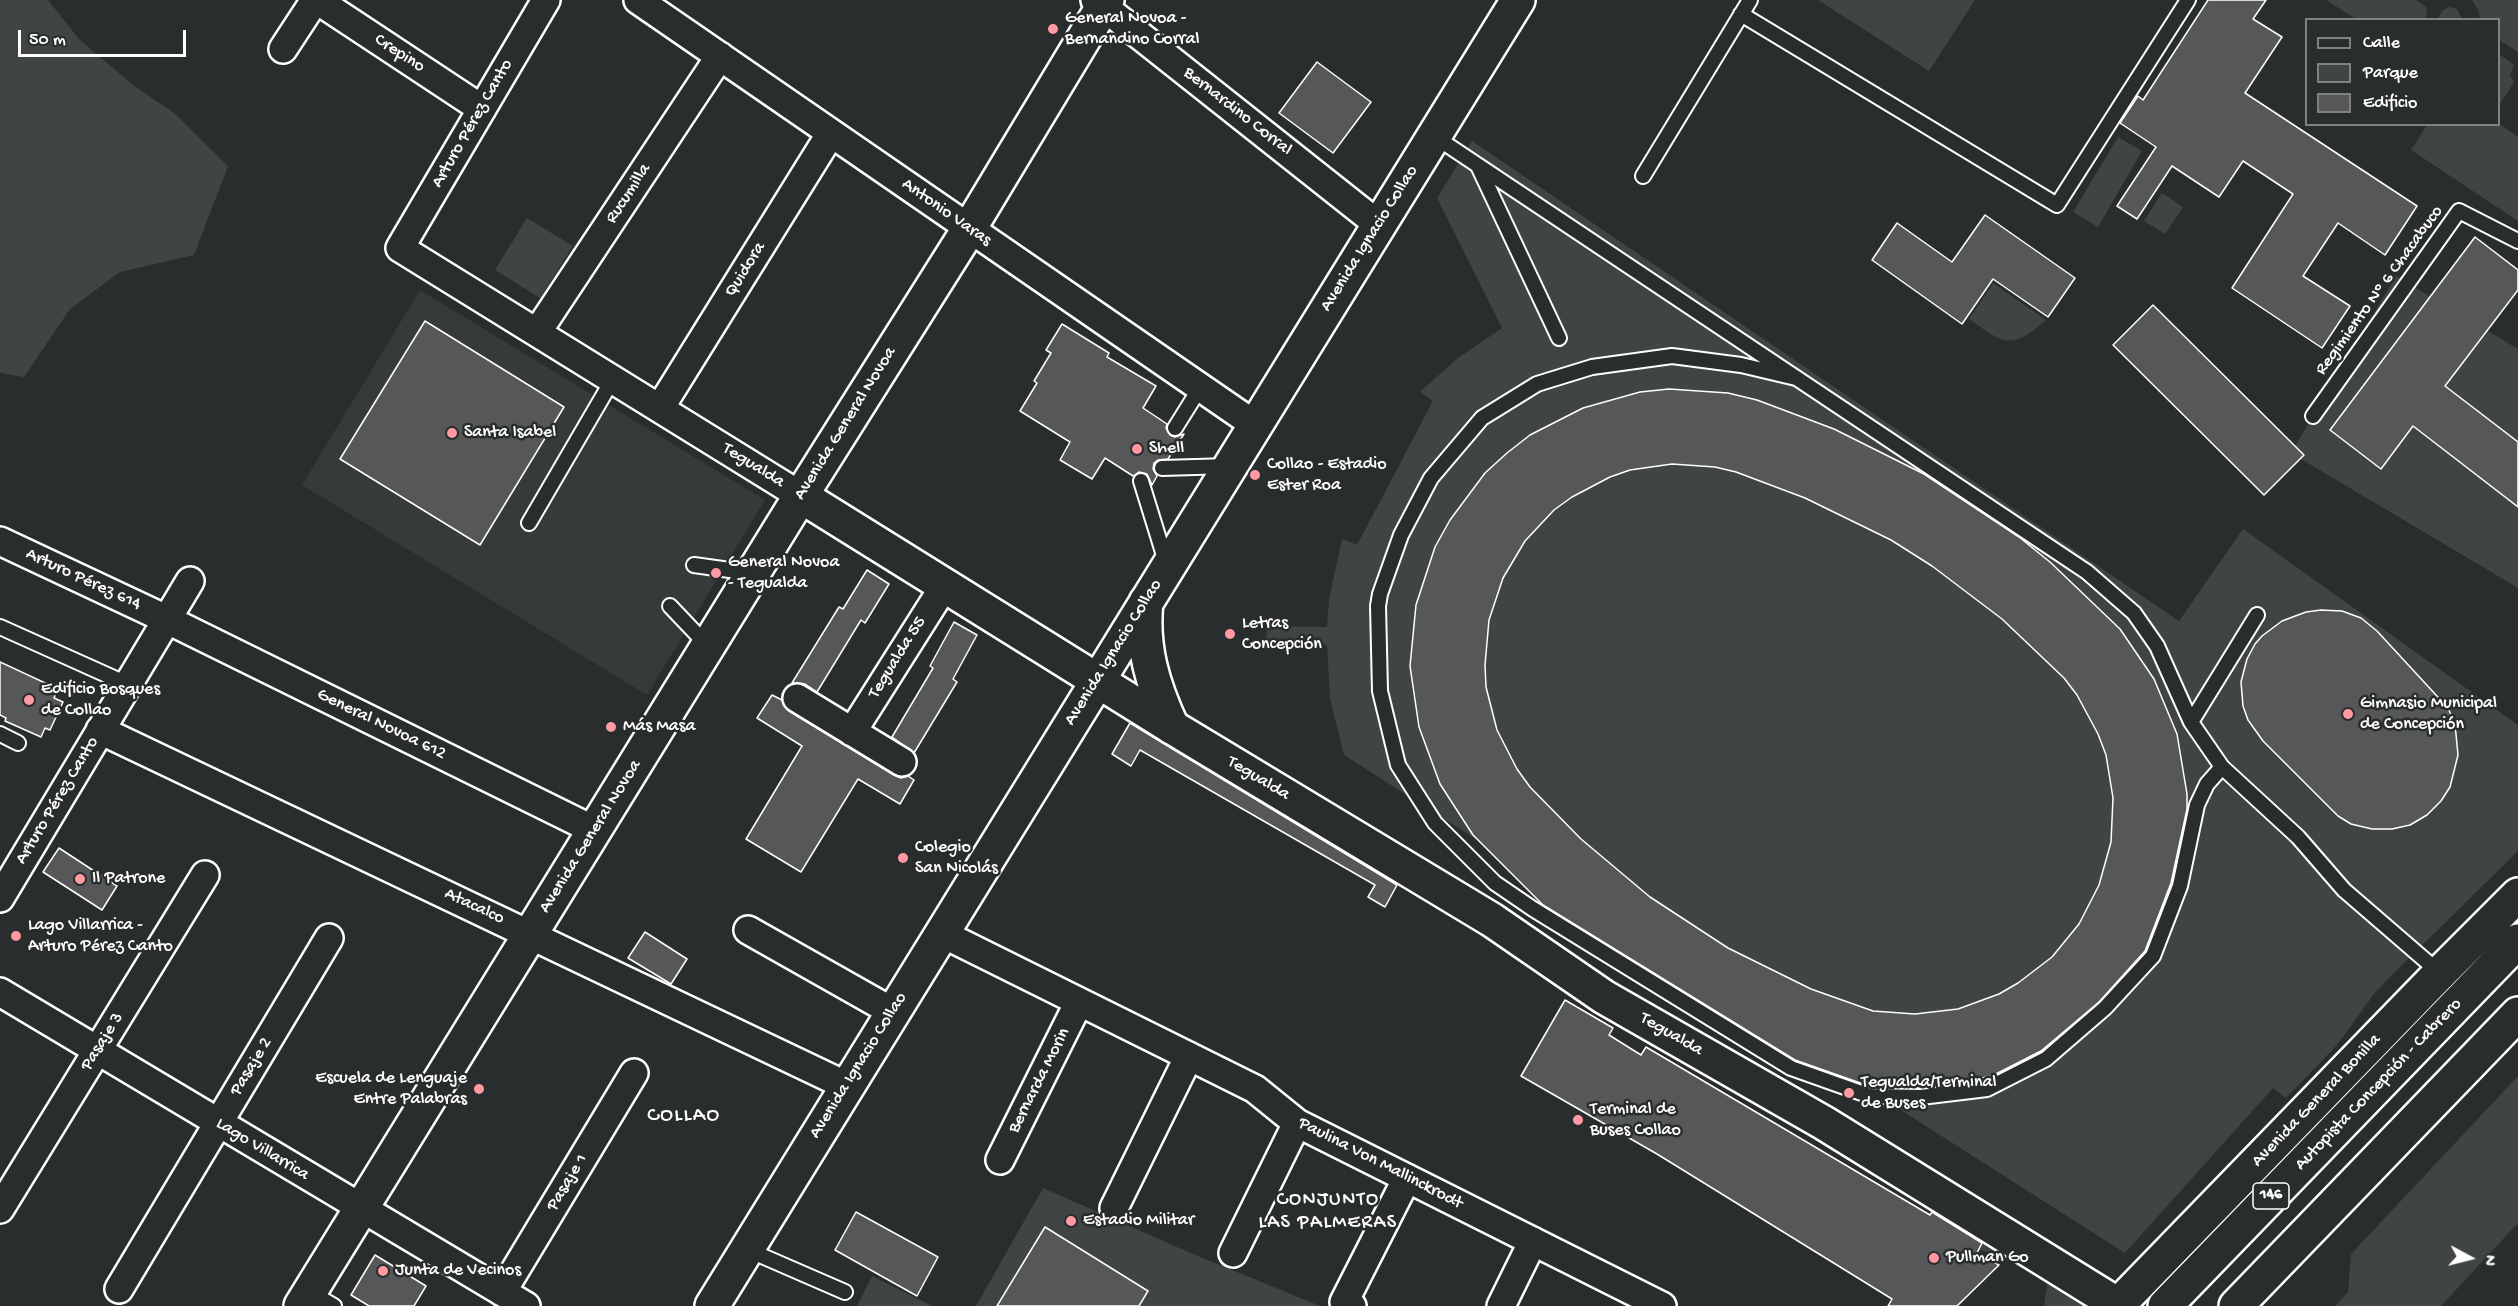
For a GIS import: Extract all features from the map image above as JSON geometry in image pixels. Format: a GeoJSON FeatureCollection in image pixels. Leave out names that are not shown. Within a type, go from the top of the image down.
{"type":"FeatureCollection","features":[{"type":"Feature","properties":{"kind":"main road","name":"Avenida General Novoa"},"geometry":{"type":"LineString","coordinates":[[315,1301],[361,1209],[801,496],[969,229],[1102,2]]}},
{"type":"Feature","properties":{"kind":"main road","name":"Avenida Ignacio Collao"},"geometry":{"type":"LineString","coordinates":[[712,1306],[1434,136],[1509,4]]}},
{"type":"Feature","properties":{"kind":"main road","name":"Tegualda"},"geometry":{"type":"LineString","coordinates":[[801,496],[1172,727],[1492,920],[1604,997],[1824,1123],[2118,1306]]}},
{"type":"Feature","properties":{"kind":"main road"},"geometry":{"type":"LineString","coordinates":[[1146,602],[1144,621],[1149,666],[1159,699],[1172,727]]}},
{"type":"Feature","properties":{"kind":"main road","name":"Avenida General Bonilla"},"geometry":{"type":"LineString","coordinates":[[2118,1306],[2518,895]]}},
{"type":"Feature","properties":{"kind":"main road","name":"Autopista Concepción - Cabrero"},"geometry":{"type":"LineString","coordinates":[[2165,1306],[2518,941]]}},
{"type":"Feature","properties":{"kind":"main road"},"geometry":{"type":"LineString","coordinates":[[2236,1306],[2518,1014]]}},
{"type":"Feature","properties":{"kind":"street"},"geometry":{"type":"LineString","coordinates":[[284,49],[316,0]]}},
{"type":"Feature","properties":{"kind":"street","name":"Crepino"},"geometry":{"type":"LineString","coordinates":[[316,0],[482,109]]}},
{"type":"Feature","properties":{"kind":"street","name":"Arturo Pérez Canto"},"geometry":{"type":"LineString","coordinates":[[400,248],[546,0]]}},
{"type":"Feature","properties":{"kind":"street","name":"Antonio Varas"},"geometry":{"type":"LineString","coordinates":[[638,0],[1255,425]]}},
{"type":"Feature","properties":{"kind":"street","name":"Bernardino Corral"},"geometry":{"type":"LineString","coordinates":[[1102,2],[1379,225]]}},
{"type":"Feature","properties":{"kind":"street","name":"Rucumilla"},"geometry":{"type":"LineString","coordinates":[[538,332],[720,56]]}},
{"type":"Feature","properties":{"kind":"street","name":"Quidora"},"geometry":{"type":"LineString","coordinates":[[660,408],[831,133]]}},
{"type":"Feature","properties":{"kind":"street","name":"Tegualda"},"geometry":{"type":"LineString","coordinates":[[400,248],[801,496]]}},
{"type":"Feature","properties":{"kind":"street","name":"Arturo Pérez 614"},"geometry":{"type":"LineString","coordinates":[[0,541],[166,619]]}},
{"type":"Feature","properties":{"kind":"street","name":"Arturo Pérez Canto"},"geometry":{"type":"LineString","coordinates":[[3,887],[190,580]]}},
{"type":"Feature","properties":{"kind":"street","name":"Tegualda 55"},"geometry":{"type":"LineString","coordinates":[[852,732],[945,585]]}},
{"type":"Feature","properties":{"kind":"street","name":"General Novoa 612"},"geometry":{"type":"LineString","coordinates":[[166,619],[596,831]]}},
{"type":"Feature","properties":{"kind":"street"},"geometry":{"type":"LineString","coordinates":[[797,698],[902,762]]}},
{"type":"Feature","properties":{"kind":"street","name":"Atacalco"},"geometry":{"type":"LineString","coordinates":[[100,730],[847,1086]]}},
{"type":"Feature","properties":{"kind":"street","name":"Pasaje 3"},"geometry":{"type":"LineString","coordinates":[[0,1209],[205,875]]}},
{"type":"Feature","properties":{"kind":"street"},"geometry":{"type":"LineString","coordinates":[[748,930],[893,1012]]}},
{"type":"Feature","properties":{"kind":"street","name":"Paulina Von Mallinckrodt"},"geometry":{"type":"LineString","coordinates":[[941,933],[1255,1089],[1297,1123],[1533,1241],[1648,1303]]}},
{"type":"Feature","properties":{"kind":"street","name":"Pasaje 2"},"geometry":{"type":"LineString","coordinates":[[119,1289],[329,938]]}},
{"type":"Feature","properties":{"kind":"street","name":"Lago Villarrica"},"geometry":{"type":"LineString","coordinates":[[0,992],[526,1306]]}},
{"type":"Feature","properties":{"kind":"street","name":"Bernarda Morin"},"geometry":{"type":"LineString","coordinates":[[1000,1160],[1079,1002]]}},
{"type":"Feature","properties":{"kind":"street"},"geometry":{"type":"LineString","coordinates":[[1114,1208],[1189,1056]]}},
{"type":"Feature","properties":{"kind":"street","name":"Pasaje 1"},"geometry":{"type":"LineString","coordinates":[[502,1292],[634,1073]]}},
{"type":"Feature","properties":{"kind":"street"},"geometry":{"type":"LineString","coordinates":[[1233,1253],[1297,1123]]}},
{"type":"Feature","properties":{"kind":"street"},"geometry":{"type":"LineString","coordinates":[[1352,1306],[1344,1302],[1407,1178]]}},
{"type":"Feature","properties":{"kind":"street"},"geometry":{"type":"LineString","coordinates":[[1501,1306],[1533,1241]]}},
{"type":"Feature","properties":{"kind":"lane"},"geometry":{"type":"LineString","coordinates":[[1643,176],[1750,0]]}},
{"type":"Feature","properties":{"kind":"lane"},"geometry":{"type":"LineString","coordinates":[[1741,14],[2057,205],[2188,0]]}},
{"type":"Feature","properties":{"kind":"lane"},"geometry":{"type":"LineString","coordinates":[[1434,136],[2087,572],[2134,613],[2157,646],[2191,722],[2222,767],[2298,837],[2344,890],[2440,973]]}},
{"type":"Feature","properties":{"kind":"lane"},"geometry":{"type":"LineString","coordinates":[[1478,166],[1559,338]]}},
{"type":"Feature","properties":{"kind":"lane","name":"Regimiento Nº 6 Chacabuco"},"geometry":{"type":"LineString","coordinates":[[2313,416],[2459,212],[2518,241]]}},
{"type":"Feature","properties":{"kind":"lane"},"geometry":{"type":"LineString","coordinates":[[1796,378],[1741,364],[1672,356],[1592,367],[1538,384],[1482,418],[1431,478],[1401,535],[1380,594],[1378,606],[1380,691],[1398,765],[1435,823],[1495,883],[1791,1068],[1870,1096],[1922,1097],[1987,1089],[2046,1059],[2105,1008],[2152,956],[2180,886],[2198,805],[2207,784],[2222,767]]}},
{"type":"Feature","properties":{"kind":"lane"},"geometry":{"type":"LineString","coordinates":[[530,523],[614,379]]}},
{"type":"Feature","properties":{"kind":"lane"},"geometry":{"type":"LineString","coordinates":[[1175,428],[1200,388]]}},
{"type":"Feature","properties":{"kind":"lane"},"geometry":{"type":"LineString","coordinates":[[1162,468],[1230,466]]}},
{"type":"Feature","properties":{"kind":"lane"},"geometry":{"type":"LineString","coordinates":[[1141,481],[1167,567]]}},
{"type":"Feature","properties":{"kind":"lane"},"geometry":{"type":"LineString","coordinates":[[694,565],[753,574]]}},
{"type":"Feature","properties":{"kind":"lane"},"geometry":{"type":"LineString","coordinates":[[670,606],[709,646]]}},
{"type":"Feature","properties":{"kind":"lane"},"geometry":{"type":"LineString","coordinates":[[2191,722],[2257,615]]}},
{"type":"Feature","properties":{"kind":"lane"},"geometry":{"type":"LineString","coordinates":[[0,627],[127,684]]}},
{"type":"Feature","properties":{"kind":"lane"},"geometry":{"type":"LineString","coordinates":[[0,734],[18,743]]}},
{"type":"Feature","properties":{"kind":"lane"},"geometry":{"type":"LineString","coordinates":[[746,1249],[845,1292]]}},
{"type":"Feature","properties":{"kind":"shaded area"},"geometry":{"type":"Polygon","coordinates":[[[420,290],[765,500],[647,695],[302,485],[420,290]]]}},
{"type":"Feature","properties":{"kind":"green space"},"geometry":{"type":"Polygon","coordinates":[[[0,0],[48,0],[79,39],[133,85],[174,113],[228,166],[194,255],[120,272],[70,309],[24,377],[0,373],[0,0]]]}},
{"type":"Feature","properties":{"kind":"green space"},"geometry":{"type":"Polygon","coordinates":[[[1818,0],[1975,0],[1929,71],[1818,0]]]}},
{"type":"Feature","properties":{"kind":"green space"},"geometry":{"type":"Polygon","coordinates":[[[2326,0],[2416,0],[2427,8],[2426,18],[2354,18],[2326,0]]]}},
{"type":"Feature","properties":{"kind":"green space"},"geometry":{"type":"Polygon","coordinates":[[[2472,0],[2518,0],[2518,52],[2500,41],[2500,18],[2480,18],[2472,0]]]}},
{"type":"Feature","properties":{"kind":"green space"},"geometry":{"type":"Polygon","coordinates":[[[2449,7],[2457,9],[2462,18],[2438,18],[2442,11],[2449,7]]]}},
{"type":"Feature","properties":{"kind":"green space"},"geometry":{"type":"Polygon","coordinates":[[[2500,55],[2514,65],[2510,75],[2514,82],[2500,104],[2500,55]]]}},
{"type":"Feature","properties":{"kind":"green space"},"geometry":{"type":"Polygon","coordinates":[[[2500,125],[2518,137],[2518,221],[2411,150],[2426,126],[2500,125]]]}},
{"type":"Feature","properties":{"kind":"green space"},"geometry":{"type":"Polygon","coordinates":[[[2118,137],[2142,151],[2098,227],[2073,212],[2118,137]]]}},
{"type":"Feature","properties":{"kind":"green space"},"geometry":{"type":"Polygon","coordinates":[[[1472,141],[2179,621],[2243,529],[2518,725],[2518,851],[2374,994],[2337,1045],[2286,1098],[2273,1088],[2125,1253],[1344,755],[1330,699],[1327,645],[1266,644],[1267,626],[1327,627],[1329,599],[1342,539],[1357,545],[1433,401],[1420,392],[1458,358],[1502,328],[1437,198],[1472,141]]]}},
{"type":"Feature","properties":{"kind":"green space"},"geometry":{"type":"Polygon","coordinates":[[[2162,193],[2183,207],[2165,234],[2144,221],[2162,193]]]}},
{"type":"Feature","properties":{"kind":"green space"},"geometry":{"type":"Polygon","coordinates":[[[527,218],[573,246],[540,298],[495,270],[527,218]]]}},
{"type":"Feature","properties":{"kind":"green space"},"geometry":{"type":"Polygon","coordinates":[[[2396,276],[2518,349],[2518,588],[2291,453],[2396,276]]]}},
{"type":"Feature","properties":{"kind":"green space"},"geometry":{"type":"Polygon","coordinates":[[[1993,283],[2046,320],[2024,336],[2008,341],[1991,334],[1969,319],[1993,283]]]}},
{"type":"Feature","properties":{"kind":"green space"},"geometry":{"type":"Polygon","coordinates":[[[2518,1076],[2518,1223],[2441,1306],[2335,1306],[2348,1292],[2351,1254],[2518,1076]]]}},
{"type":"Feature","properties":{"kind":"green space","name":"Estadio Militar"},"geometry":{"type":"Polygon","coordinates":[[[1043,1188],[1193,1254],[1320,1306],[976,1306],[1043,1188]]]}},
{"type":"Feature","properties":{"kind":"green space"},"geometry":{"type":"Polygon","coordinates":[[[1979,1228],[2087,1290],[2091,1302],[2088,1306],[2044,1306],[2049,1273],[2017,1254],[2015,1256],[1971,1249],[1968,1247],[1975,1248],[1981,1244],[1983,1233],[1979,1228]]]}},
{"type":"Feature","properties":{"kind":"green space"},"geometry":{"type":"Polygon","coordinates":[[[872,1276],[932,1306],[857,1306],[872,1276]]]}},
{"type":"Feature","properties":{"kind":"building"},"geometry":{"type":"Polygon","coordinates":[[[2208,0],[2266,0],[2253,19],[2282,37],[2245,93],[2417,206],[2385,255],[2338,223],[2303,276],[2350,306],[2322,348],[2232,288],[2293,194],[2243,161],[2219,197],[2172,166],[2137,219],[2117,206],[2156,147],[2120,123],[2138,96],[2143,100],[2208,0]]]}},
{"type":"Feature","properties":{"kind":"building"},"geometry":{"type":"Polygon","coordinates":[[[1317,62],[1371,102],[1333,153],[1279,113],[1317,62]]]}},
{"type":"Feature","properties":{"kind":"building"},"geometry":{"type":"Polygon","coordinates":[[[1985,215],[2075,278],[2048,317],[1993,279],[1962,324],[1872,260],[1897,223],[1952,262],[1985,215]]]}},
{"type":"Feature","properties":{"kind":"building"},"geometry":{"type":"Polygon","coordinates":[[[2475,237],[2518,270],[2518,290],[2445,386],[2518,442],[2518,507],[2413,426],[2381,469],[2330,430],[2475,237]]]}},
{"type":"Feature","properties":{"kind":"building"},"geometry":{"type":"Polygon","coordinates":[[[2153,305],[2304,455],[2264,495],[2113,345],[2153,305]]]}},
{"type":"Feature","properties":{"kind":"building","name":"Santa Isabel"},"geometry":{"type":"Polygon","coordinates":[[[425,321],[564,407],[480,545],[340,459],[425,321]]]}},
{"type":"Feature","properties":{"kind":"building"},"geometry":{"type":"Polygon","coordinates":[[[1062,324],[1109,353],[1107,357],[1156,386],[1143,408],[1167,424],[1166,428],[1170,435],[1175,437],[1184,434],[1168,459],[1154,463],[1153,469],[1157,476],[1152,485],[1147,474],[1139,472],[1133,476],[1105,458],[1092,479],[1060,460],[1070,442],[1020,411],[1037,383],[1034,381],[1051,353],[1046,350],[1062,324]]]}},
{"type":"Feature","properties":{"kind":"building"},"geometry":{"type":"Polygon","coordinates":[[[1669,389],[1728,393],[1757,400],[1834,429],[1924,474],[2019,537],[2050,562],[2120,629],[2154,679],[2177,734],[2187,794],[2187,809],[2171,883],[2145,951],[2099,1002],[2041,1051],[1994,1075],[1967,1082],[1921,1088],[1863,1084],[1795,1060],[1543,905],[1473,835],[1440,784],[1419,727],[1410,666],[1416,605],[1435,547],[1450,520],[1485,473],[1530,435],[1583,408],[1640,392],[1669,389]],[[1672,464],[1630,470],[1610,477],[1572,497],[1554,510],[1525,541],[1503,578],[1489,620],[1485,665],[1486,687],[1497,730],[1517,769],[1530,787],[1581,839],[1650,897],[1728,948],[1811,989],[1873,1011],[1915,1014],[1958,1009],[1999,994],[2018,983],[2052,957],[2079,924],[2099,885],[2111,842],[2113,798],[2106,755],[2098,734],[2077,695],[2064,678],[2002,619],[1932,566],[1891,540],[1805,498],[1736,472],[1715,467],[1672,464]]]}},
{"type":"Feature","properties":{"kind":"building"},"geometry":{"type":"Polygon","coordinates":[[[867,570],[889,584],[865,623],[861,620],[817,692],[805,684],[792,683],[839,607],[843,609],[867,570]]]}},
{"type":"Feature","properties":{"kind":"building","name":"Gimnasio Municipal de Concepción"},"geometry":{"type":"Polygon","coordinates":[[[2342,611],[2361,618],[2377,631],[2448,708],[2455,724],[2458,755],[2450,787],[2441,801],[2427,815],[2410,825],[2392,829],[2372,829],[2351,824],[2338,816],[2263,741],[2248,720],[2243,706],[2241,682],[2247,659],[2255,644],[2282,621],[2306,612],[2342,611]]]}},
{"type":"Feature","properties":{"kind":"building"},"geometry":{"type":"Polygon","coordinates":[[[954,622],[977,635],[953,679],[957,682],[914,753],[892,737],[933,668],[930,666],[954,622]]]}},
{"type":"Feature","properties":{"kind":"building","name":"Edificio Bosques de Collao"},"geometry":{"type":"Polygon","coordinates":[[[0,662],[58,689],[54,698],[63,702],[50,730],[45,728],[41,737],[5,721],[6,718],[0,715],[0,662]]]}},
{"type":"Feature","properties":{"kind":"building"},"geometry":{"type":"Polygon","coordinates":[[[772,695],[782,700],[789,711],[894,775],[901,778],[908,776],[914,780],[900,804],[858,779],[801,872],[746,839],[802,746],[757,718],[772,695]]]}},
{"type":"Feature","properties":{"kind":"building"},"geometry":{"type":"Polygon","coordinates":[[[1130,723],[1397,885],[1385,907],[1368,897],[1375,885],[1140,750],[1131,766],[1112,754],[1130,723]]]}},
{"type":"Feature","properties":{"kind":"building","name":"Il Patrone"},"geometry":{"type":"Polygon","coordinates":[[[59,848],[117,886],[102,910],[43,872],[59,848]]]}},
{"type":"Feature","properties":{"kind":"building"},"geometry":{"type":"Polygon","coordinates":[[[645,932],[687,959],[671,984],[628,958],[645,932]]]}},
{"type":"Feature","properties":{"kind":"building"},"geometry":{"type":"Polygon","coordinates":[[[1565,1000],[1613,1028],[1609,1035],[1641,1055],[1646,1047],[1930,1215],[1932,1212],[1982,1243],[1977,1253],[1999,1265],[1957,1306],[1888,1306],[1892,1299],[1657,1154],[1521,1076],[1565,1000]]]}},
{"type":"Feature","properties":{"kind":"building"},"geometry":{"type":"Polygon","coordinates":[[[856,1212],[938,1257],[917,1296],[835,1250],[856,1212]]]}},
{"type":"Feature","properties":{"kind":"building"},"geometry":{"type":"Polygon","coordinates":[[[1045,1227],[1148,1291],[1139,1306],[997,1306],[1045,1227]]]}},
{"type":"Feature","properties":{"kind":"building","name":"Junta de Vecinos"},"geometry":{"type":"Polygon","coordinates":[[[375,1255],[426,1286],[414,1306],[369,1306],[351,1295],[375,1255]]]}},
{"type":"Feature","properties":{"kind":"place","name":"General Novoa - Bernandino Corral"},"geometry":{"type":"Point","coordinates":[1053,29]}},
{"type":"Feature","properties":{"kind":"place","name":"Santa Isabel"},"geometry":{"type":"Point","coordinates":[452,433]}},
{"type":"Feature","properties":{"kind":"place","name":"Shell"},"geometry":{"type":"Point","coordinates":[1137,449]}},
{"type":"Feature","properties":{"kind":"place","name":"Collao - Estadio Ester Roa"},"geometry":{"type":"Point","coordinates":[1255,475]}},
{"type":"Feature","properties":{"kind":"place","name":"General Novoa - Tegualda"},"geometry":{"type":"Point","coordinates":[716,573]}},
{"type":"Feature","properties":{"kind":"place","name":"Letras Concepción"},"geometry":{"type":"Point","coordinates":[1230,634]}},
{"type":"Feature","properties":{"kind":"place","name":"Edificio Bosques de Collao"},"geometry":{"type":"Point","coordinates":[29,700]}},
{"type":"Feature","properties":{"kind":"place","name":"Gimnasio Municipal de Concepción"},"geometry":{"type":"Point","coordinates":[2348,714]}},
{"type":"Feature","properties":{"kind":"place","name":"Más Masa"},"geometry":{"type":"Point","coordinates":[611,727]}},
{"type":"Feature","properties":{"kind":"place","name":"Colegio San Nicolás"},"geometry":{"type":"Point","coordinates":[903,858]}},
{"type":"Feature","properties":{"kind":"place","name":"Il Patrone"},"geometry":{"type":"Point","coordinates":[80,879]}},
{"type":"Feature","properties":{"kind":"place","name":"Lago Villarrica - Arturo Pérez Canto"},"geometry":{"type":"Point","coordinates":[16,936]}},
{"type":"Feature","properties":{"kind":"place","name":"Escuela de Lenguaje Entre Palabras"},"geometry":{"type":"Point","coordinates":[479,1089]}},
{"type":"Feature","properties":{"kind":"place","name":"Tegualda/Terminal de Buses"},"geometry":{"type":"Point","coordinates":[1849,1093]}},
{"type":"Feature","properties":{"kind":"place","name":"Terminal de Buses Collao"},"geometry":{"type":"Point","coordinates":[1578,1120]}},
{"type":"Feature","properties":{"kind":"place","name":"Estadio Militar"},"geometry":{"type":"Point","coordinates":[1071,1221]}},
{"type":"Feature","properties":{"kind":"place","name":"Pullman Go"},"geometry":{"type":"Point","coordinates":[1934,1258]}},
{"type":"Feature","properties":{"kind":"place","name":"Junta de Vecinos"},"geometry":{"type":"Point","coordinates":[383,1271]}},
{"type":"Feature","properties":{"kind":"district","name":"COLLAO"},"geometry":{"type":"Point","coordinates":[684,1117]}},
{"type":"Feature","properties":{"kind":"district","name":"CONJUNTO LAS PALMERAS"},"geometry":{"type":"Point","coordinates":[1328,1212]}}]}
